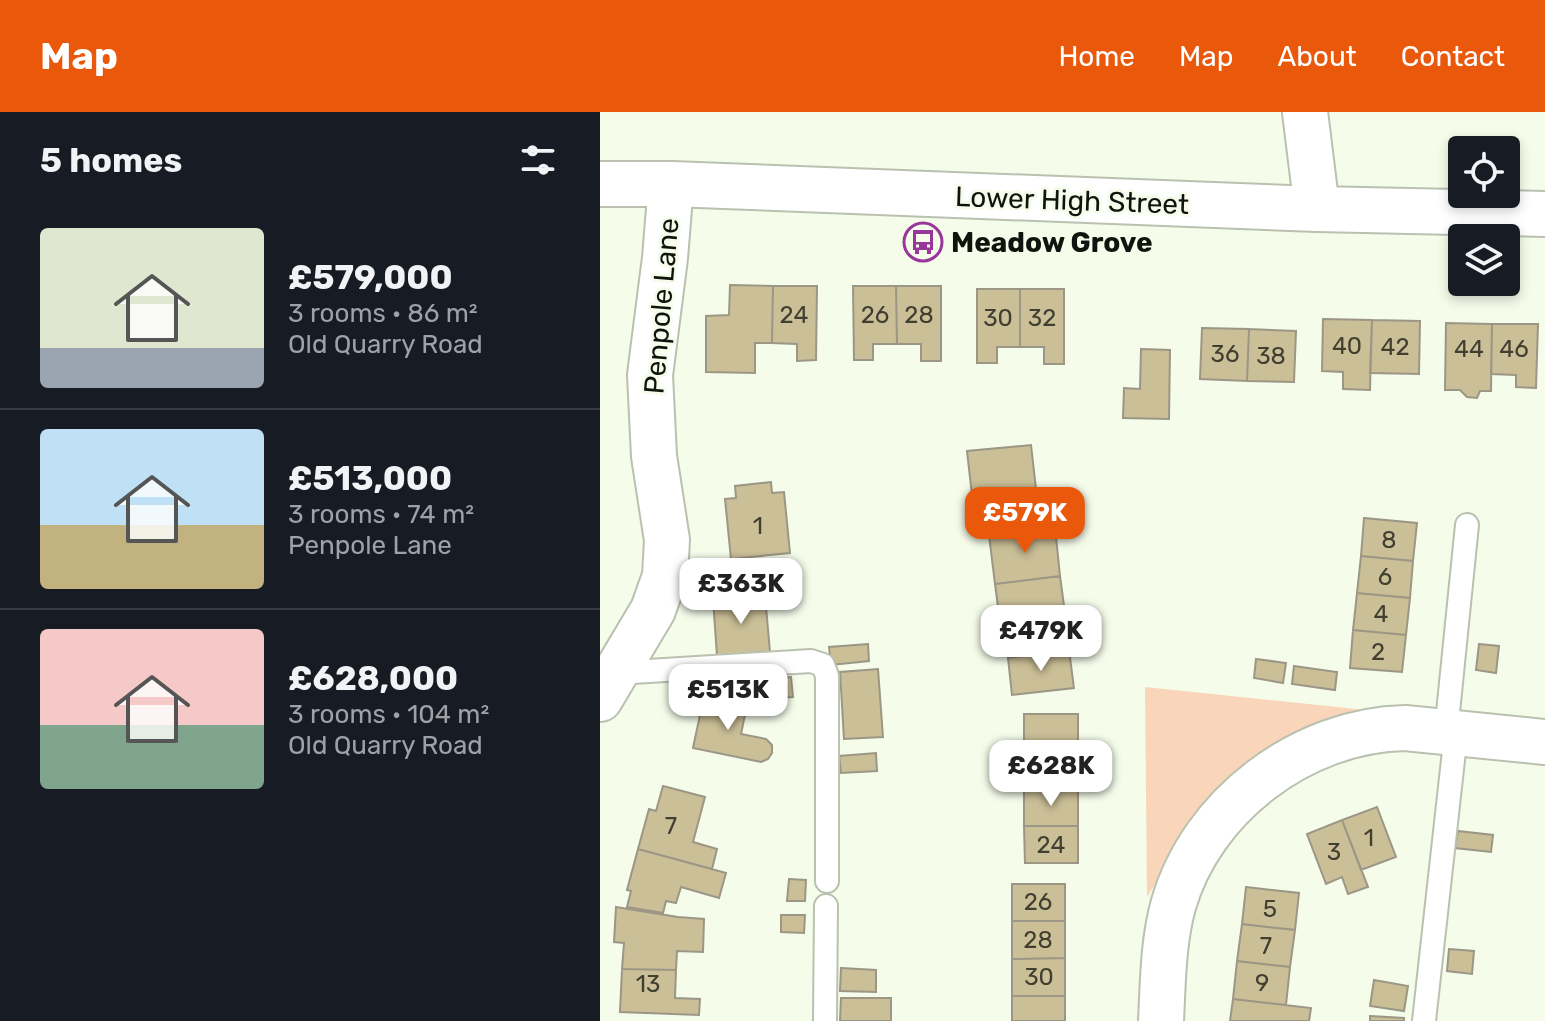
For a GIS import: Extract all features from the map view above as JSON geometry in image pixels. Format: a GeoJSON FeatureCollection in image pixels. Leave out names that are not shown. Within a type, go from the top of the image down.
{"type":"FeatureCollection","features":[{"type":"Feature","properties":{"kind":"street"},"geometry":{"type":"LineString","coordinates":[[1305,112],[1317,209]]}},
{"type":"Feature","properties":{"kind":"street","name":"Lower High Street"},"geometry":{"type":"LineString","coordinates":[[600,184],[1545,214]]}},
{"type":"Feature","properties":{"kind":"street","name":"Penpole Lane"},"geometry":{"type":"LineString","coordinates":[[605,686],[653,610],[665,576],[667,540],[654,456],[650,375],[671,184]]}},
{"type":"Feature","properties":{"kind":"street"},"geometry":{"type":"LineString","coordinates":[[1161,1021],[1166,934],[1185,873],[1215,824],[1265,777],[1289,761],[1351,736],[1382,728],[1545,742]]}},
{"type":"Feature","properties":{"kind":"lane"},"geometry":{"type":"LineString","coordinates":[[1424,1021],[1467,525]]}},
{"type":"Feature","properties":{"kind":"lane"},"geometry":{"type":"LineString","coordinates":[[605,686],[811,661],[823,665],[827,676],[827,881]]}},
{"type":"Feature","properties":{"kind":"lane"},"geometry":{"type":"LineString","coordinates":[[825,1021],[826,906]]}},
{"type":"Feature","properties":{"kind":"shaded area"},"geometry":{"type":"Polygon","coordinates":[[[1145,687],[1366,710],[1321,727],[1188,834],[1147,897],[1145,687]]]}},
{"type":"Feature","properties":{"kind":"building"},"geometry":{"type":"Polygon","coordinates":[[[730,285],[773,286],[772,343],[755,343],[755,373],[706,372],[706,316],[729,315],[730,285]]]}},
{"type":"Feature","properties":{"kind":"building"},"geometry":{"type":"Polygon","coordinates":[[[773,286],[817,286],[816,360],[797,361],[797,344],[772,343],[773,286]]]}},
{"type":"Feature","properties":{"kind":"building"},"geometry":{"type":"Polygon","coordinates":[[[853,286],[896,286],[897,344],[873,344],[873,360],[854,360],[853,286]]]}},
{"type":"Feature","properties":{"kind":"building"},"geometry":{"type":"Polygon","coordinates":[[[896,286],[941,286],[941,361],[921,361],[921,344],[897,344],[896,286]]]}},
{"type":"Feature","properties":{"kind":"building"},"geometry":{"type":"Polygon","coordinates":[[[977,289],[1020,289],[1020,347],[997,347],[997,363],[977,363],[977,289]]]}},
{"type":"Feature","properties":{"kind":"building"},"geometry":{"type":"Polygon","coordinates":[[[1020,289],[1064,289],[1064,364],[1044,364],[1044,347],[1020,347],[1020,289]]]}},
{"type":"Feature","properties":{"kind":"building"},"geometry":{"type":"Polygon","coordinates":[[[1323,319],[1372,320],[1370,390],[1343,389],[1343,372],[1322,371],[1323,319]]]}},
{"type":"Feature","properties":{"kind":"building"},"geometry":{"type":"Polygon","coordinates":[[[1372,320],[1420,321],[1419,374],[1370,373],[1372,320]]]}},
{"type":"Feature","properties":{"kind":"building"},"geometry":{"type":"Polygon","coordinates":[[[1446,323],[1492,324],[1491,391],[1480,391],[1477,398],[1467,397],[1460,390],[1445,390],[1446,323]]]}},
{"type":"Feature","properties":{"kind":"building"},"geometry":{"type":"Polygon","coordinates":[[[1492,324],[1538,324],[1536,388],[1516,387],[1516,375],[1491,374],[1492,324]]]}},
{"type":"Feature","properties":{"kind":"building"},"geometry":{"type":"Polygon","coordinates":[[[1202,328],[1249,329],[1247,381],[1200,379],[1202,328]]]}},
{"type":"Feature","properties":{"kind":"building"},"geometry":{"type":"Polygon","coordinates":[[[1249,329],[1296,331],[1294,382],[1247,381],[1249,329]]]}},
{"type":"Feature","properties":{"kind":"building"},"geometry":{"type":"Polygon","coordinates":[[[1141,349],[1170,350],[1169,419],[1123,418],[1124,388],[1140,389],[1141,349]]]}},
{"type":"Feature","properties":{"kind":"building"},"geometry":{"type":"Polygon","coordinates":[[[1031,445],[1039,515],[989,520],[988,511],[974,513],[967,451],[1031,445]]]}},
{"type":"Feature","properties":{"kind":"building"},"geometry":{"type":"Polygon","coordinates":[[[771,482],[772,493],[784,492],[790,553],[731,559],[725,499],[736,498],[735,486],[771,482]]]}},
{"type":"Feature","properties":{"kind":"building"},"geometry":{"type":"Polygon","coordinates":[[[1364,518],[1417,523],[1413,561],[1361,556],[1364,518]]]}},
{"type":"Feature","properties":{"kind":"building"},"geometry":{"type":"Polygon","coordinates":[[[1055,527],[1060,576],[995,584],[989,535],[1055,527]]]}},
{"type":"Feature","properties":{"kind":"building"},"geometry":{"type":"Polygon","coordinates":[[[1361,556],[1413,561],[1410,598],[1357,593],[1361,556]]]}},
{"type":"Feature","properties":{"kind":"building"},"geometry":{"type":"Polygon","coordinates":[[[1060,576],[1065,613],[1000,622],[995,584],[1060,576]]]}},
{"type":"Feature","properties":{"kind":"building"},"geometry":{"type":"Polygon","coordinates":[[[1357,593],[1410,598],[1406,635],[1353,630],[1357,593]]]}},
{"type":"Feature","properties":{"kind":"building"},"geometry":{"type":"Polygon","coordinates":[[[765,595],[770,652],[717,656],[713,599],[765,595]]]}},
{"type":"Feature","properties":{"kind":"building"},"geometry":{"type":"Polygon","coordinates":[[[1065,613],[1069,650],[1008,658],[1003,621],[1065,613]]]}},
{"type":"Feature","properties":{"kind":"building"},"geometry":{"type":"Polygon","coordinates":[[[1353,630],[1406,635],[1402,672],[1350,668],[1353,630]]]}},
{"type":"Feature","properties":{"kind":"building"},"geometry":{"type":"Polygon","coordinates":[[[868,644],[869,661],[831,665],[829,647],[868,644]]]}},
{"type":"Feature","properties":{"kind":"building"},"geometry":{"type":"Polygon","coordinates":[[[1479,644],[1499,646],[1496,673],[1476,670],[1479,644]]]}},
{"type":"Feature","properties":{"kind":"building"},"geometry":{"type":"Polygon","coordinates":[[[1069,650],[1074,688],[1012,695],[1008,658],[1069,650]]]}},
{"type":"Feature","properties":{"kind":"building"},"geometry":{"type":"Polygon","coordinates":[[[1256,659],[1286,663],[1283,683],[1254,678],[1256,659]]]}},
{"type":"Feature","properties":{"kind":"building"},"geometry":{"type":"Polygon","coordinates":[[[1294,666],[1337,672],[1335,690],[1292,684],[1294,666]]]}},
{"type":"Feature","properties":{"kind":"building"},"geometry":{"type":"Polygon","coordinates":[[[878,669],[883,737],[844,739],[840,672],[878,669]]]}},
{"type":"Feature","properties":{"kind":"building"},"geometry":{"type":"Polygon","coordinates":[[[791,677],[793,697],[758,699],[757,680],[791,677]]]}},
{"type":"Feature","properties":{"kind":"building"},"geometry":{"type":"Polygon","coordinates":[[[704,696],[747,705],[741,734],[766,739],[772,745],[768,759],[761,762],[693,748],[704,696]]]}},
{"type":"Feature","properties":{"kind":"building"},"geometry":{"type":"Polygon","coordinates":[[[1024,714],[1078,714],[1078,751],[1024,751],[1024,714]]]}},
{"type":"Feature","properties":{"kind":"building"},"geometry":{"type":"Polygon","coordinates":[[[1024,751],[1078,751],[1078,789],[1024,789],[1024,751]]]}},
{"type":"Feature","properties":{"kind":"building"},"geometry":{"type":"Polygon","coordinates":[[[876,753],[877,771],[841,773],[839,756],[876,753]]]}},
{"type":"Feature","properties":{"kind":"building"},"geometry":{"type":"Polygon","coordinates":[[[663,786],[705,797],[693,842],[717,849],[712,869],[638,849],[649,809],[656,811],[663,786]]]}},
{"type":"Feature","properties":{"kind":"building"},"geometry":{"type":"Polygon","coordinates":[[[1024,789],[1078,789],[1078,826],[1024,826],[1024,789]]]}},
{"type":"Feature","properties":{"kind":"building"},"geometry":{"type":"Polygon","coordinates":[[[1377,807],[1396,857],[1361,870],[1342,820],[1377,807]]]}},
{"type":"Feature","properties":{"kind":"building"},"geometry":{"type":"Polygon","coordinates":[[[1342,820],[1368,887],[1348,894],[1342,877],[1326,884],[1307,834],[1342,820]]]}},
{"type":"Feature","properties":{"kind":"building"},"geometry":{"type":"Polygon","coordinates":[[[1024,826],[1078,826],[1078,863],[1025,863],[1024,826]]]}},
{"type":"Feature","properties":{"kind":"building"},"geometry":{"type":"Polygon","coordinates":[[[1458,831],[1493,835],[1491,852],[1455,848],[1458,831]]]}},
{"type":"Feature","properties":{"kind":"building"},"geometry":{"type":"Polygon","coordinates":[[[638,849],[726,873],[719,898],[681,887],[676,903],[666,901],[663,913],[627,907],[631,891],[627,890],[638,849]]]}},
{"type":"Feature","properties":{"kind":"building"},"geometry":{"type":"Polygon","coordinates":[[[789,879],[806,880],[805,901],[787,901],[789,879]]]}},
{"type":"Feature","properties":{"kind":"building"},"geometry":{"type":"Polygon","coordinates":[[[1012,884],[1065,884],[1065,921],[1012,921],[1012,884]]]}},
{"type":"Feature","properties":{"kind":"building"},"geometry":{"type":"Polygon","coordinates":[[[1246,887],[1299,893],[1295,930],[1242,924],[1246,887]]]}},
{"type":"Feature","properties":{"kind":"building"},"geometry":{"type":"Polygon","coordinates":[[[616,907],[704,919],[703,952],[677,951],[676,970],[622,969],[624,943],[614,942],[616,907]]]}},
{"type":"Feature","properties":{"kind":"building"},"geometry":{"type":"Polygon","coordinates":[[[781,915],[805,915],[804,933],[781,932],[781,915]]]}},
{"type":"Feature","properties":{"kind":"building"},"geometry":{"type":"Polygon","coordinates":[[[1012,921],[1065,921],[1065,958],[1012,959],[1012,921]]]}},
{"type":"Feature","properties":{"kind":"building"},"geometry":{"type":"Polygon","coordinates":[[[1242,924],[1295,930],[1290,967],[1237,961],[1242,924]]]}},
{"type":"Feature","properties":{"kind":"building"},"geometry":{"type":"Polygon","coordinates":[[[1449,949],[1474,951],[1472,974],[1447,971],[1449,949]]]}},
{"type":"Feature","properties":{"kind":"building"},"geometry":{"type":"Polygon","coordinates":[[[1065,958],[1065,996],[1012,996],[1012,959],[1065,958]]]}},
{"type":"Feature","properties":{"kind":"building"},"geometry":{"type":"Polygon","coordinates":[[[1237,961],[1290,967],[1286,1005],[1233,999],[1237,961]]]}},
{"type":"Feature","properties":{"kind":"building"},"geometry":{"type":"Polygon","coordinates":[[[841,968],[876,970],[876,992],[840,991],[841,968]]]}},
{"type":"Feature","properties":{"kind":"building"},"geometry":{"type":"Polygon","coordinates":[[[622,969],[676,970],[675,998],[700,999],[699,1015],[620,1012],[622,969]]]}},
{"type":"Feature","properties":{"kind":"building"},"geometry":{"type":"Polygon","coordinates":[[[1374,980],[1408,986],[1404,1011],[1370,1006],[1374,980]]]}},
{"type":"Feature","properties":{"kind":"building"},"geometry":{"type":"Polygon","coordinates":[[[1012,996],[1065,996],[1065,1021],[1012,1021],[1012,996]]]}},
{"type":"Feature","properties":{"kind":"building"},"geometry":{"type":"Polygon","coordinates":[[[841,998],[891,998],[891,1021],[840,1021],[841,998]]]}},
{"type":"Feature","properties":{"kind":"building"},"geometry":{"type":"Polygon","coordinates":[[[1233,999],[1311,1008],[1309,1021],[1230,1021],[1233,999]]]}},
{"type":"Feature","properties":{"kind":"building"},"geometry":{"type":"Polygon","coordinates":[[[1370,1016],[1404,1018],[1404,1021],[1370,1021],[1370,1016]]]}},
{"type":"Feature","properties":{"kind":"place","name":"Meadow Grove"},"geometry":{"type":"Point","coordinates":[923,242]}}]}
